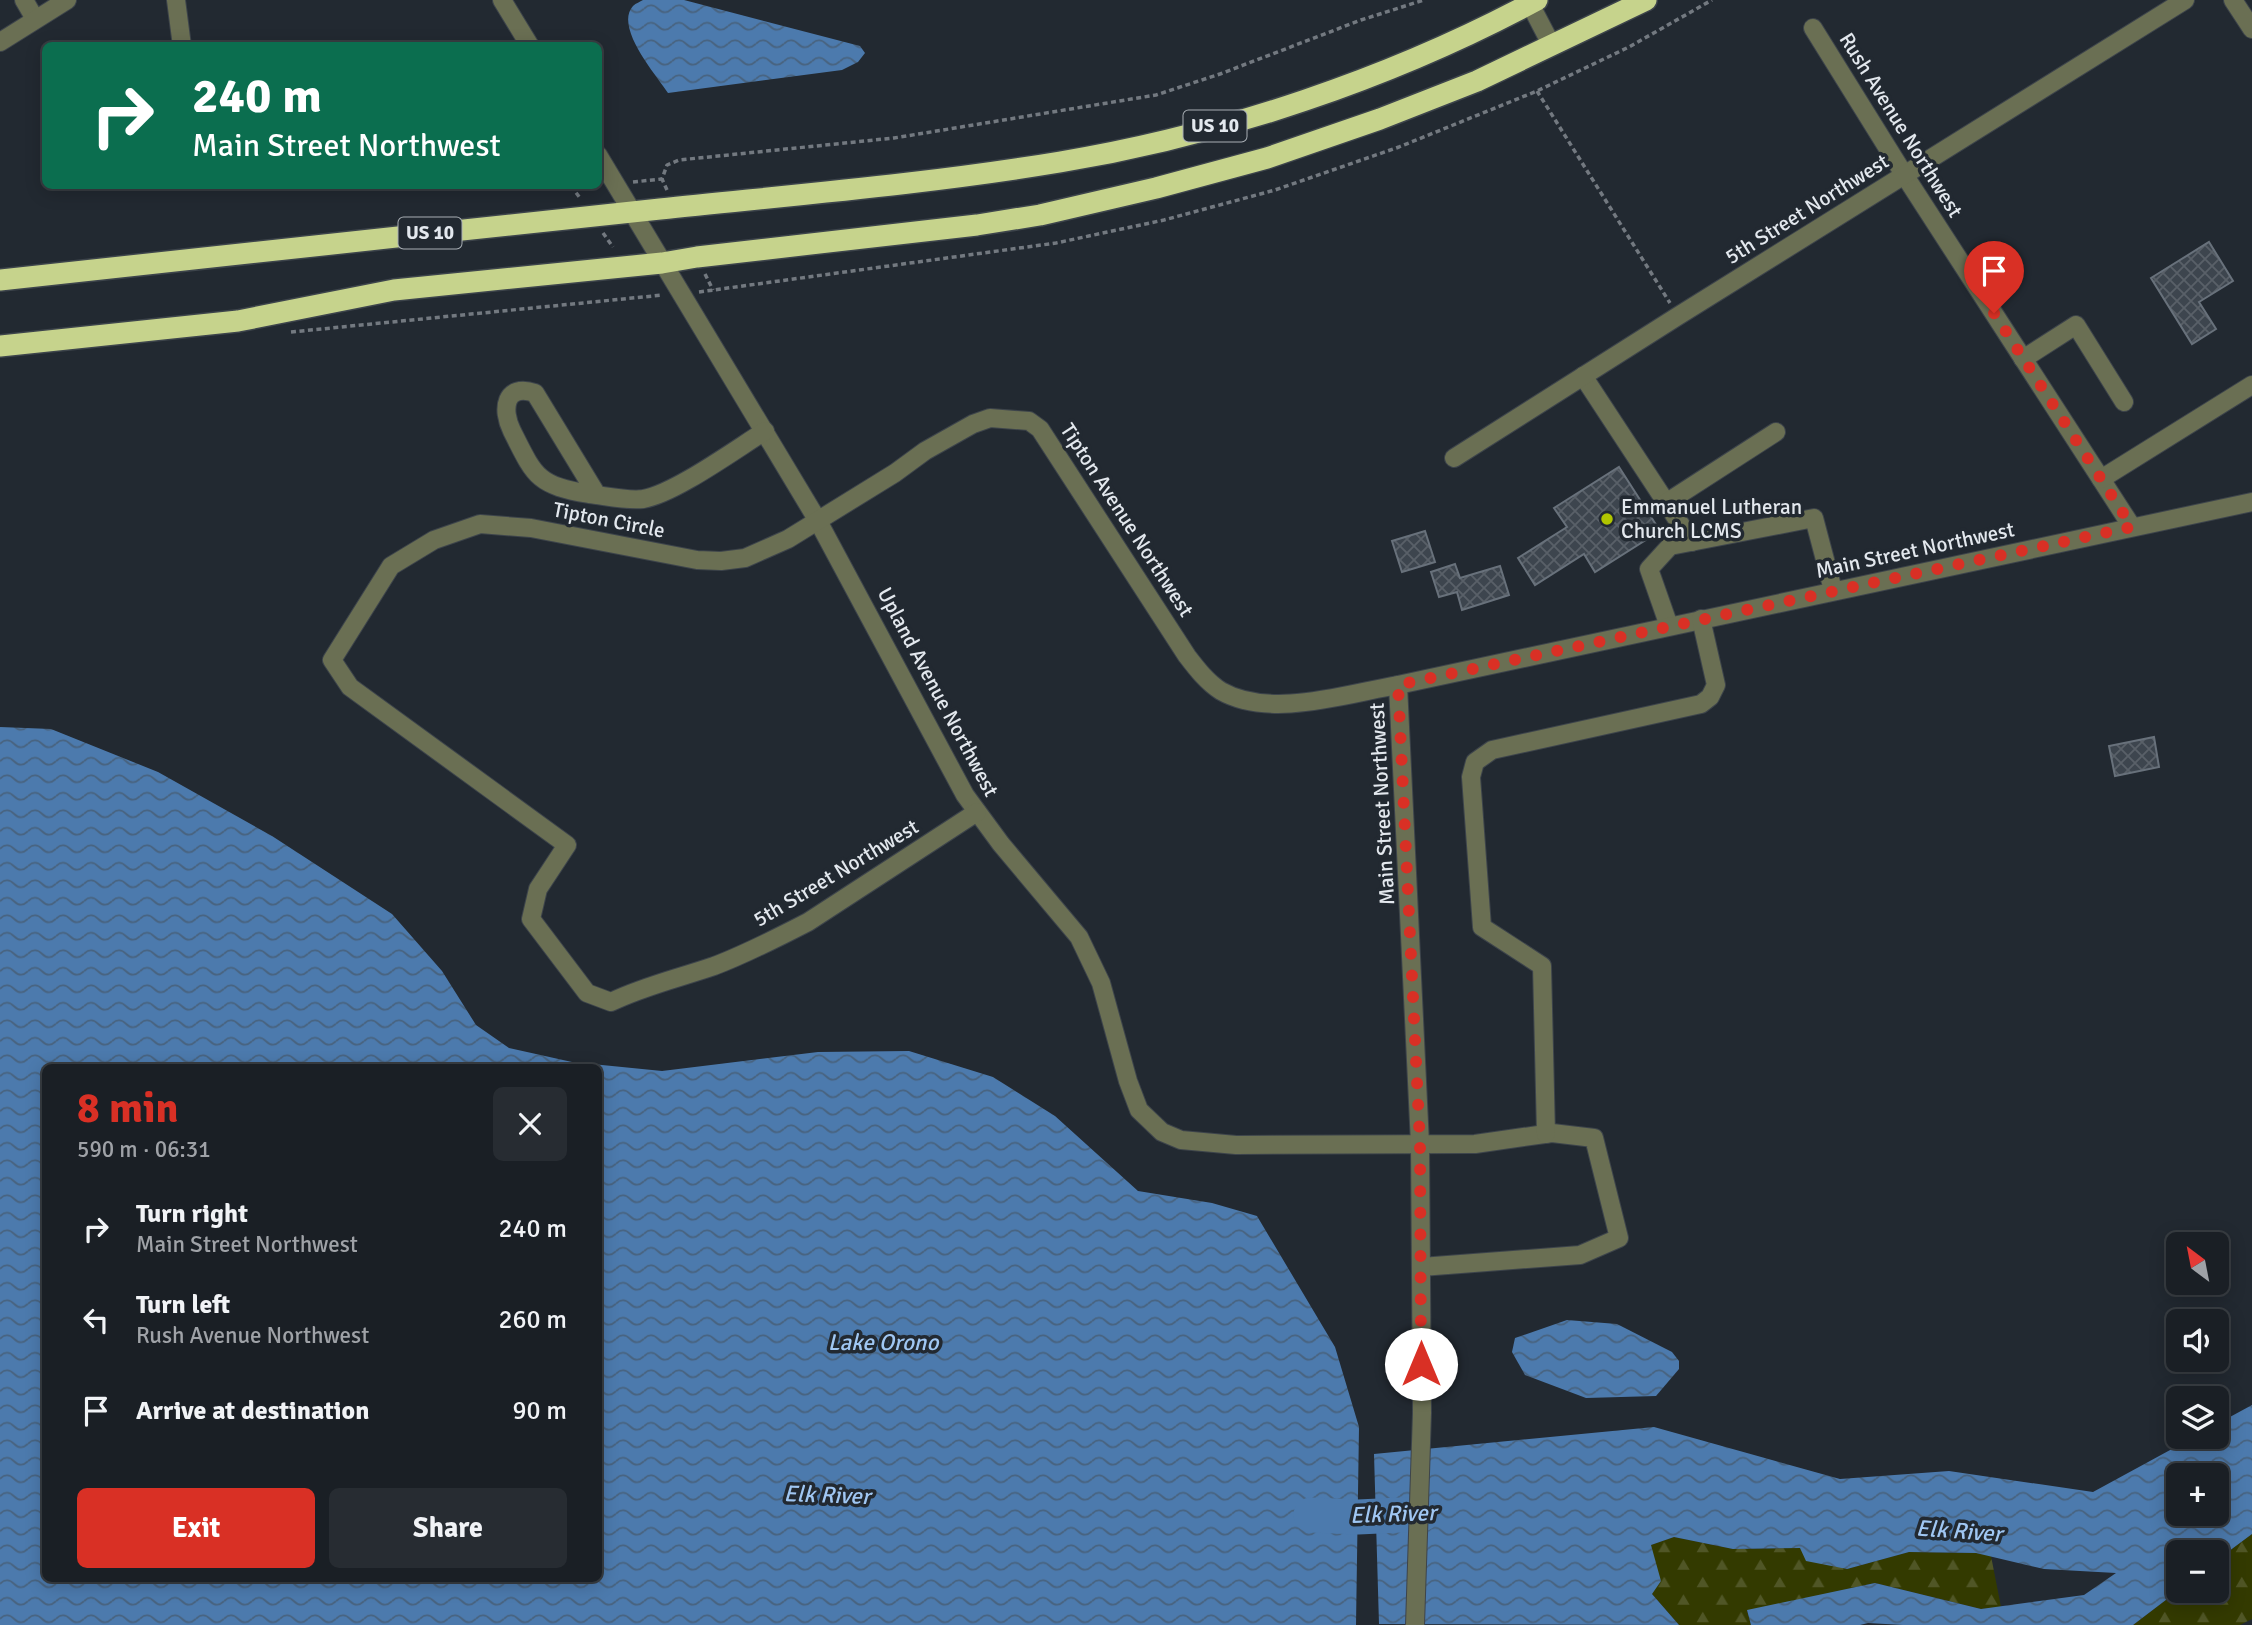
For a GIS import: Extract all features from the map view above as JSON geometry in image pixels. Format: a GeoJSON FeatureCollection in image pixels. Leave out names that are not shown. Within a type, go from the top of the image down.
{"type":"FeatureCollection","features":[{"type":"Feature","properties":{"kind":"highway","name":"US 10"},"geometry":{"type":"LineString","coordinates":[[0,346],[238,321],[394,290],[662,263],[1040,215],[1156,188],[1266,158],[1380,120],[1478,81],[1646,0]]}},
{"type":"Feature","properties":{"kind":"highway","name":"US 10"},"geometry":{"type":"LineString","coordinates":[[0,280],[675,208],[1063,162],[1166,139],[1311,98],[1406,61],[1532,1]]}},
{"type":"Feature","properties":{"kind":"street"},"geometry":{"type":"LineString","coordinates":[[24,0],[35,19]]}},
{"type":"Feature","properties":{"kind":"street"},"geometry":{"type":"LineString","coordinates":[[0,42],[66,0]]}},
{"type":"Feature","properties":{"kind":"street"},"geometry":{"type":"LineString","coordinates":[[176,0],[181,42]]}},
{"type":"Feature","properties":{"kind":"street"},"geometry":{"type":"LineString","coordinates":[[502,0],[528,42]]}},
{"type":"Feature","properties":{"kind":"street","name":"5th Street Northwest"},"geometry":{"type":"LineString","coordinates":[[1454,458],[2185,0]]}},
{"type":"Feature","properties":{"kind":"street"},"geometry":{"type":"LineString","coordinates":[[2233,0],[2252,29]]}},
{"type":"Feature","properties":{"kind":"street"},"geometry":{"type":"LineString","coordinates":[[1532,1],[1552,46]]}},
{"type":"Feature","properties":{"kind":"street","name":"Rush Avenue Northwest"},"geometry":{"type":"LineString","coordinates":[[1813,28],[1905,176],[2132,527]]}},
{"type":"Feature","properties":{"kind":"street","name":"Upland Avenue Northwest"},"geometry":{"type":"LineString","coordinates":[[602,162],[818,521],[950,769],[976,812],[1079,937],[1101,983],[1128,1081],[1139,1110],[1162,1132],[1181,1139],[1236,1145],[1475,1144],[1546,1134],[1594,1138],[1619,1238],[1580,1255],[1421,1267]]}},
{"type":"Feature","properties":{"kind":"street"},"geometry":{"type":"LineString","coordinates":[[2023,359],[2076,325],[2124,402]]}},
{"type":"Feature","properties":{"kind":"street"},"geometry":{"type":"LineString","coordinates":[[1583,376],[1692,542]]}},
{"type":"Feature","properties":{"kind":"street"},"geometry":{"type":"LineString","coordinates":[[2101,479],[2252,385]]}},
{"type":"Feature","properties":{"kind":"street"},"geometry":{"type":"LineString","coordinates":[[597,495],[535,393],[523,389],[512,393],[506,402],[510,426],[527,461],[544,482],[560,489],[597,495],[642,499],[664,492],[765,431]]}},
{"type":"Feature","properties":{"kind":"street","name":"Tipton Avenue Northwest"},"geometry":{"type":"LineString","coordinates":[[818,521],[925,451],[973,425],[990,418],[1029,421],[1040,429],[1187,656],[1203,677],[1220,690],[1258,704],[1280,704],[1398,685]]}},
{"type":"Feature","properties":{"kind":"street"},"geometry":{"type":"LineString","coordinates":[[1666,503],[1776,432]]}},
{"type":"Feature","properties":{"kind":"street","name":"Main Street Northwest"},"geometry":{"type":"LineString","coordinates":[[1415,1625],[1422,1413],[1420,1144],[1398,685],[2252,502]]}},
{"type":"Feature","properties":{"kind":"street"},"geometry":{"type":"LineString","coordinates":[[1669,626],[1649,569],[1670,547],[1692,542],[1814,518],[1833,590]]}},
{"type":"Feature","properties":{"kind":"street","name":"Tipton Circle"},"geometry":{"type":"LineString","coordinates":[[391,566],[434,540],[480,524],[531,528],[697,560],[721,561],[745,558],[767,549],[818,521]]}},
{"type":"Feature","properties":{"kind":"street","name":"5th Street Northwest"},"geometry":{"type":"LineString","coordinates":[[391,566],[332,660],[351,687],[567,845],[538,889],[531,919],[587,993],[611,1002],[636,990],[716,965],[781,936],[808,922],[976,812]]}},
{"type":"Feature","properties":{"kind":"street"},"geometry":{"type":"LineString","coordinates":[[1546,1134],[1542,966],[1482,926],[1471,776],[1475,762],[1492,750],[1701,704],[1710,697],[1716,685],[1701,619]]}},
{"type":"Feature","properties":{"kind":"path"},"geometry":{"type":"LineString","coordinates":[[675,208],[662,179],[667,165],[679,160],[894,138],[1156,95],[1220,74],[1361,20],[1424,0]]}},
{"type":"Feature","properties":{"kind":"path"},"geometry":{"type":"LineString","coordinates":[[1537,91],[1678,316]]}},
{"type":"Feature","properties":{"kind":"path"},"geometry":{"type":"LineString","coordinates":[[285,333],[645,297],[574,189]]}},
{"type":"Feature","properties":{"kind":"path"},"geometry":{"type":"LineString","coordinates":[[697,257],[713,290]]}},
{"type":"Feature","properties":{"kind":"green space"},"geometry":{"type":"Polygon","coordinates":[[[2252,1534],[2252,1619],[2240,1625],[2133,1625],[2166,1600],[2166,1603],[2229,1603],[2229,1551],[2252,1534]]]}},
{"type":"Feature","properties":{"kind":"green space"},"geometry":{"type":"Polygon","coordinates":[[[1674,1537],[1733,1549],[1801,1548],[1847,1569],[1909,1552],[1976,1553],[1991,1556],[2001,1607],[1981,1609],[1875,1583],[1747,1611],[1751,1625],[1679,1625],[1652,1594],[1651,1545],[1674,1537]]]}},
{"type":"Feature","properties":{"kind":"water"},"geometry":{"type":"Polygon","coordinates":[[[643,0],[684,0],[860,46],[865,53],[858,62],[842,70],[668,93],[639,51],[629,26],[629,15],[633,6],[643,0]]]}},
{"type":"Feature","properties":{"kind":"water","name":"Lake Orono"},"geometry":{"type":"Polygon","coordinates":[[[0,727],[51,729],[158,772],[272,836],[392,914],[442,971],[476,1025],[509,1048],[592,1064],[42,1064],[42,1582],[602,1582],[602,1065],[662,1071],[818,1052],[909,1051],[993,1077],[1055,1116],[1138,1191],[1212,1203],[1257,1216],[1335,1347],[1359,1427],[1356,1625],[0,1625],[0,727]]]}},
{"type":"Feature","properties":{"kind":"water"},"geometry":{"type":"Polygon","coordinates":[[[1567,1320],[1617,1324],[1672,1352],[1679,1361],[1679,1369],[1656,1396],[1586,1398],[1525,1375],[1512,1352],[1515,1338],[1567,1320]]]}},
{"type":"Feature","properties":{"kind":"water"},"geometry":{"type":"Polygon","coordinates":[[[2252,1405],[2252,1534],[2229,1551],[2229,1540],[2166,1540],[2166,1600],[2133,1625],[1751,1625],[1747,1610],[1875,1583],[1981,1609],[2084,1595],[2116,1573],[2044,1569],[1976,1553],[1909,1552],[1847,1569],[1806,1561],[1800,1548],[1733,1549],[1674,1537],[1651,1545],[1661,1581],[1652,1594],[1679,1625],[1379,1624],[1374,1454],[1654,1427],[1840,1479],[1949,1471],[2093,1492],[2172,1449],[2229,1449],[2229,1417],[2252,1405]]]}},
{"type":"Feature","properties":{"kind":"building"},"geometry":{"type":"Polygon","coordinates":[[[2209,242],[2233,281],[2199,302],[2216,329],[2192,344],[2151,278],[2209,242]]]}},
{"type":"Feature","properties":{"kind":"building","name":"Emmanuel Lutheran Church LCMS"},"geometry":{"type":"Polygon","coordinates":[[[1619,467],[1660,531],[1595,572],[1584,554],[1535,585],[1518,558],[1567,527],[1554,508],[1619,467]]]}},
{"type":"Feature","properties":{"kind":"building"},"geometry":{"type":"Polygon","coordinates":[[[1425,531],[1435,562],[1402,572],[1392,541],[1425,531]]]}},
{"type":"Feature","properties":{"kind":"building"},"geometry":{"type":"Polygon","coordinates":[[[1455,564],[1460,578],[1500,566],[1509,595],[1462,610],[1457,592],[1439,597],[1431,572],[1455,564]]]}},
{"type":"Feature","properties":{"kind":"building"},"geometry":{"type":"Polygon","coordinates":[[[2154,737],[2159,767],[2115,776],[2109,746],[2154,737]]]}},
{"type":"Feature","properties":{"kind":"waterway","name":"Elk River"},"geometry":{"type":"LineString","coordinates":[[1311,1515],[1358,1517],[1422,1514]]}},
{"type":"Feature","properties":{"kind":"place","name":"Emmanuel Lutheran Church LCMS"},"geometry":{"type":"Point","coordinates":[1607,519]}},
{"type":"Feature","properties":{"kind":"route"},"geometry":{"type":"LineString","coordinates":[[1421,1364],[1420,1144],[1398,685],[2132,527],[1994,313]]}}]}
